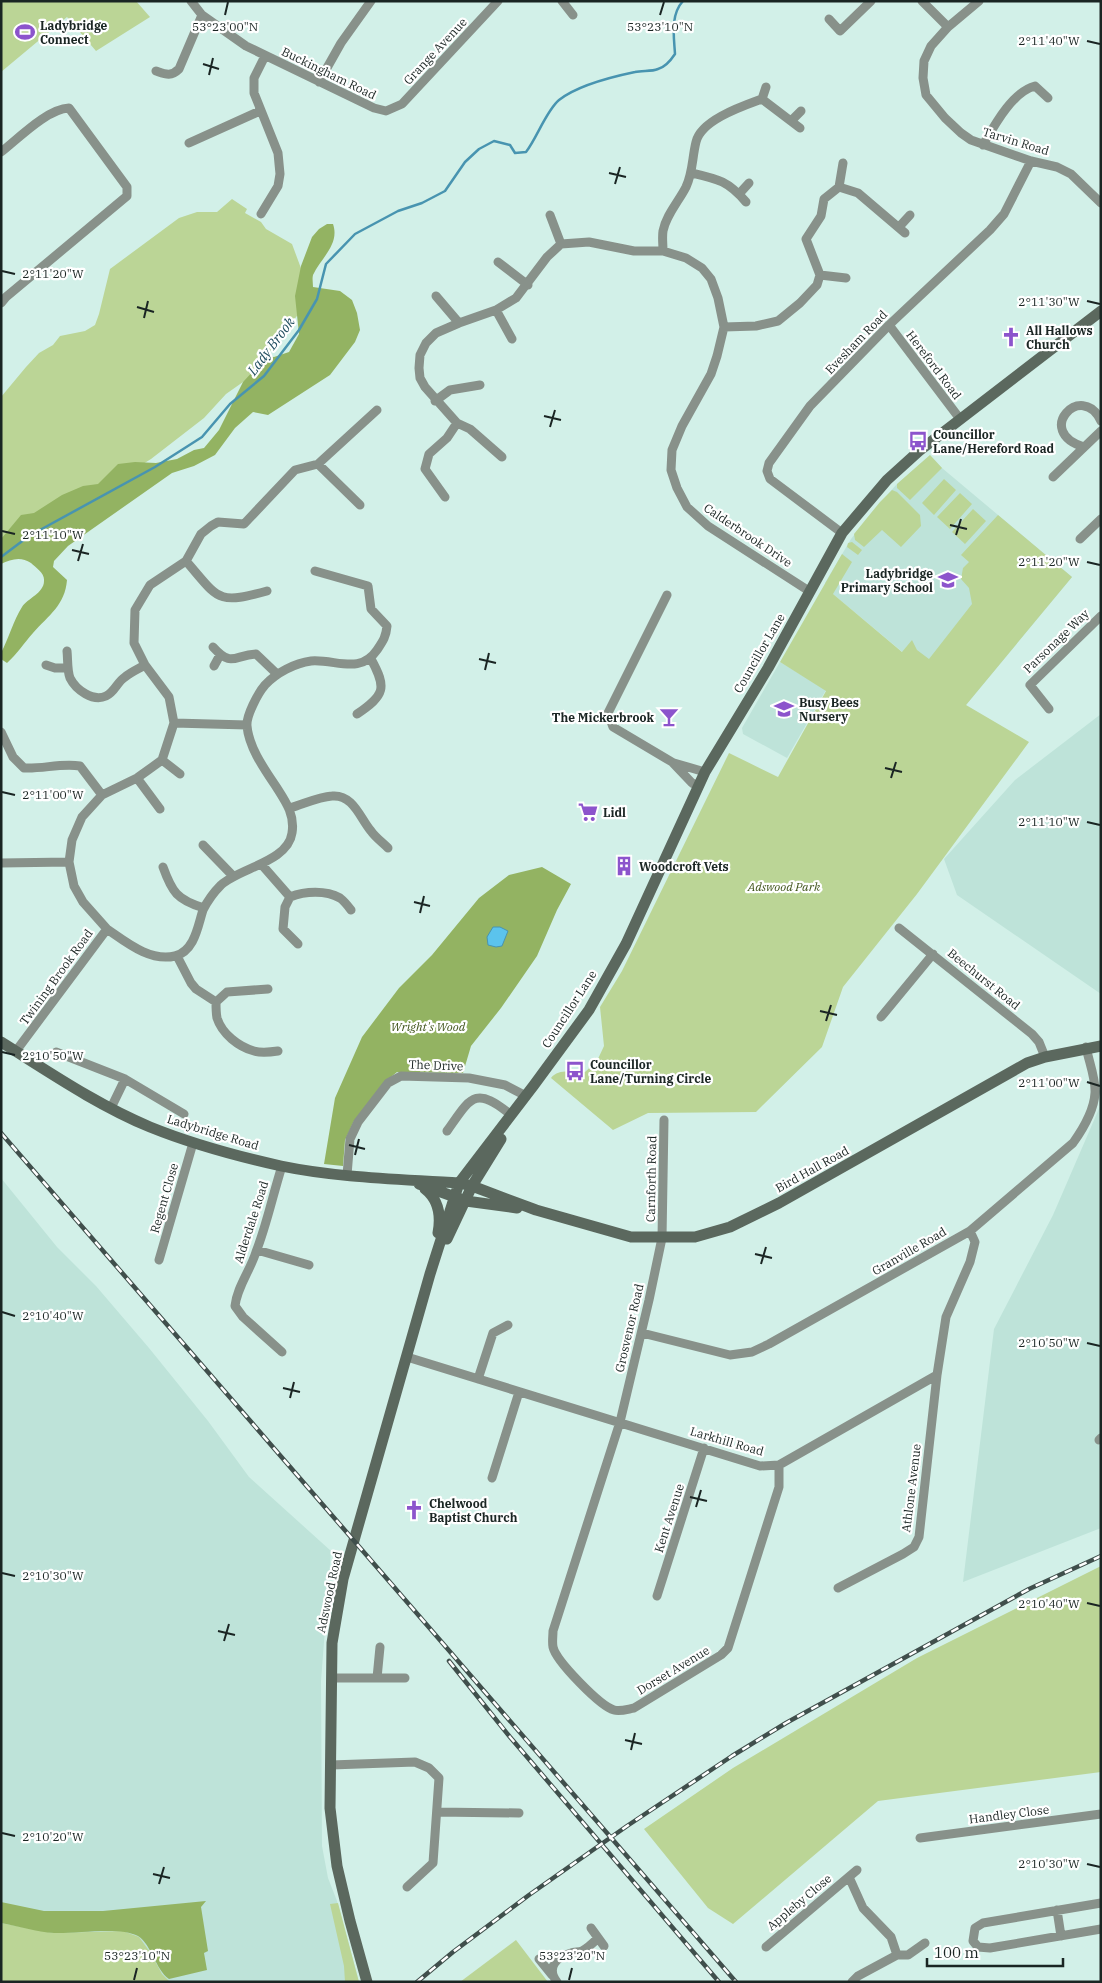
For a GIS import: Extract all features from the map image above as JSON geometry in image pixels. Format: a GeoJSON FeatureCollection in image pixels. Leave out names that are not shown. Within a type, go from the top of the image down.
{"type":"FeatureCollection","features":[{"type":"Feature","properties":{"kind":"street","name":"Buckingham Road"},"geometry":{"type":"LineString","coordinates":[[191,1],[202,15],[227,34],[265,56],[374,108],[386,111]]}},
{"type":"Feature","properties":{"kind":"street"},"geometry":{"type":"LineString","coordinates":[[319,82],[341,43],[371,1]]}},
{"type":"Feature","properties":{"kind":"street","name":"Grange Avenue"},"geometry":{"type":"LineString","coordinates":[[386,111],[402,104],[498,1]]}},
{"type":"Feature","properties":{"kind":"street"},"geometry":{"type":"LineString","coordinates":[[562,1],[573,15]]}},
{"type":"Feature","properties":{"kind":"street"},"geometry":{"type":"LineString","coordinates":[[829,19],[840,31],[870,1]]}},
{"type":"Feature","properties":{"kind":"street"},"geometry":{"type":"LineString","coordinates":[[922,1],[948,27]]}},
{"type":"Feature","properties":{"kind":"street","name":"Tarvin Road"},"geometry":{"type":"LineString","coordinates":[[979,1],[948,27],[932,46],[924,61],[923,78],[926,95],[945,118],[961,133],[983,145],[1031,161],[1057,167],[1070,174],[1101,202]]}},
{"type":"Feature","properties":{"kind":"street"},"geometry":{"type":"LineString","coordinates":[[156,71],[168,75],[175,73],[179,69],[202,15]]}},
{"type":"Feature","properties":{"kind":"street"},"geometry":{"type":"LineString","coordinates":[[261,214],[278,186],[280,164],[278,153],[260,111],[253,86],[254,78],[265,56]]}},
{"type":"Feature","properties":{"kind":"street"},"geometry":{"type":"LineString","coordinates":[[983,145],[1002,112],[1028,88],[1034,86],[1048,98]]}},
{"type":"Feature","properties":{"kind":"street"},"geometry":{"type":"LineString","coordinates":[[762,99],[766,87]]}},
{"type":"Feature","properties":{"kind":"street"},"geometry":{"type":"LineString","coordinates":[[762,99],[792,120],[800,128]]}},
{"type":"Feature","properties":{"kind":"street"},"geometry":{"type":"LineString","coordinates":[[663,251],[663,230],[672,210],[686,189],[692,173],[696,139],[710,124],[725,113],[762,99]]}},
{"type":"Feature","properties":{"kind":"street"},"geometry":{"type":"LineString","coordinates":[[1,152],[59,108],[69,108],[127,187],[127,196],[1,303]]}},
{"type":"Feature","properties":{"kind":"street"},"geometry":{"type":"LineString","coordinates":[[189,144],[260,111]]}},
{"type":"Feature","properties":{"kind":"street"},"geometry":{"type":"LineString","coordinates":[[792,120],[801,111]]}},
{"type":"Feature","properties":{"kind":"street","name":"Evesham Road"},"geometry":{"type":"LineString","coordinates":[[842,533],[770,479],[767,471],[768,467],[810,406],[889,325],[990,230],[1004,214],[1031,161]]}},
{"type":"Feature","properties":{"kind":"street"},"geometry":{"type":"LineString","coordinates":[[724,327],[756,326],[778,321],[800,303],[817,285],[820,275],[801,239],[820,216],[824,199],[839,187],[843,163]]}},
{"type":"Feature","properties":{"kind":"street"},"geometry":{"type":"LineString","coordinates":[[692,173],[720,180],[739,194],[746,202]]}},
{"type":"Feature","properties":{"kind":"street"},"geometry":{"type":"LineString","coordinates":[[739,194],[749,183]]}},
{"type":"Feature","properties":{"kind":"street"},"geometry":{"type":"LineString","coordinates":[[839,187],[858,193],[902,230],[910,215]]}},
{"type":"Feature","properties":{"kind":"street"},"geometry":{"type":"LineString","coordinates":[[502,457],[470,429],[457,423],[435,400],[420,378],[420,355],[426,343],[436,333],[496,310],[516,298],[547,257],[561,244],[550,215]]}},
{"type":"Feature","properties":{"kind":"street","name":"Calderbrook Drive"},"geometry":{"type":"LineString","coordinates":[[561,244],[589,242],[634,251],[663,251],[686,258],[702,268],[711,279],[718,298],[724,327],[711,374],[682,426],[672,450],[671,470],[677,488],[687,507],[708,526],[809,591]]}},
{"type":"Feature","properties":{"kind":"street"},"geometry":{"type":"LineString","coordinates":[[498,262],[528,284]]}},
{"type":"Feature","properties":{"kind":"street"},"geometry":{"type":"LineString","coordinates":[[820,275],[846,278]]}},
{"type":"Feature","properties":{"kind":"street"},"geometry":{"type":"LineString","coordinates":[[436,296],[459,323]]}},
{"type":"Feature","properties":{"kind":"street"},"geometry":{"type":"LineString","coordinates":[[496,310],[512,339]]}},
{"type":"Feature","properties":{"kind":"street","name":"Councillor Lane"},"geometry":{"type":"LineString","coordinates":[[459,1183],[526,1096],[588,1010],[626,944],[705,772],[768,668],[842,533],[898,470],[960,419],[1101,311]]}},
{"type":"Feature","properties":{"kind":"street","name":"Hereford Road"},"geometry":{"type":"LineString","coordinates":[[889,325],[960,419]]}},
{"type":"Feature","properties":{"kind":"street"},"geometry":{"type":"LineString","coordinates":[[435,400],[450,390],[480,385]]}},
{"type":"Feature","properties":{"kind":"street"},"geometry":{"type":"LineString","coordinates":[[1084,447],[1074,444],[1065,436],[1062,429],[1062,418],[1068,409],[1079,405],[1090,409],[1101,421]]}},
{"type":"Feature","properties":{"kind":"street"},"geometry":{"type":"LineString","coordinates":[[180,774],[162,760],[174,723],[169,697],[145,665],[134,643],[134,610],[150,585],[186,561],[201,534],[210,526],[218,522],[244,524],[295,470],[318,464],[377,410]]}},
{"type":"Feature","properties":{"kind":"street"},"geometry":{"type":"LineString","coordinates":[[445,496],[425,469],[429,454],[447,438],[457,423]]}},
{"type":"Feature","properties":{"kind":"street"},"geometry":{"type":"LineString","coordinates":[[1054,478],[1101,431]]}},
{"type":"Feature","properties":{"kind":"street"},"geometry":{"type":"LineString","coordinates":[[318,464],[360,505]]}},
{"type":"Feature","properties":{"kind":"street"},"geometry":{"type":"LineString","coordinates":[[1080,539],[1101,519]]}},
{"type":"Feature","properties":{"kind":"street"},"geometry":{"type":"LineString","coordinates":[[186,561],[214,593],[220,597],[243,598],[267,591]]}},
{"type":"Feature","properties":{"kind":"street"},"geometry":{"type":"LineString","coordinates":[[106,929],[144,952],[164,958],[177,956],[187,949],[196,934],[204,908],[221,886],[233,876],[262,865],[286,845],[292,834],[290,808],[254,748],[247,725],[253,705],[264,686],[277,674],[296,665],[312,661],[354,665],[371,659],[386,637],[387,626],[371,609],[368,586],[315,570]]}},
{"type":"Feature","properties":{"kind":"street"},"geometry":{"type":"LineString","coordinates":[[667,595],[608,713],[613,727],[672,762],[705,772]]}},
{"type":"Feature","properties":{"kind":"street","name":"Parsonage Way"},"geometry":{"type":"LineString","coordinates":[[1049,709],[1030,685],[1101,616]]}},
{"type":"Feature","properties":{"kind":"street"},"geometry":{"type":"LineString","coordinates":[[213,647],[220,655],[233,660],[249,654],[256,654],[277,674]]}},
{"type":"Feature","properties":{"kind":"street"},"geometry":{"type":"LineString","coordinates":[[67,651],[68,668],[74,684],[86,695],[104,698],[112,693],[124,678],[145,665]]}},
{"type":"Feature","properties":{"kind":"street"},"geometry":{"type":"LineString","coordinates":[[214,666],[220,655]]}},
{"type":"Feature","properties":{"kind":"street"},"geometry":{"type":"LineString","coordinates":[[358,714],[376,701],[381,688],[381,678],[371,659]]}},
{"type":"Feature","properties":{"kind":"street"},"geometry":{"type":"LineString","coordinates":[[46,664],[55,668],[68,668]]}},
{"type":"Feature","properties":{"kind":"street"},"geometry":{"type":"LineString","coordinates":[[174,723],[247,725]]}},
{"type":"Feature","properties":{"kind":"street"},"geometry":{"type":"LineString","coordinates":[[1,732],[13,757],[24,768],[68,764],[80,766],[102,795]]}},
{"type":"Feature","properties":{"kind":"street","name":"Twining Brook Road"},"geometry":{"type":"LineString","coordinates":[[16,1051],[106,929],[83,902],[74,886],[69,862],[76,828],[91,806],[102,795],[137,778],[162,760]]}},
{"type":"Feature","properties":{"kind":"street"},"geometry":{"type":"LineString","coordinates":[[672,762],[692,782],[699,786]]}},
{"type":"Feature","properties":{"kind":"street"},"geometry":{"type":"LineString","coordinates":[[137,778],[160,809]]}},
{"type":"Feature","properties":{"kind":"street"},"geometry":{"type":"LineString","coordinates":[[290,808],[325,797],[335,796],[346,799],[355,806],[372,834],[388,848]]}},
{"type":"Feature","properties":{"kind":"street"},"geometry":{"type":"LineString","coordinates":[[203,846],[233,876]]}},
{"type":"Feature","properties":{"kind":"street"},"geometry":{"type":"LineString","coordinates":[[1,863],[69,862]]}},
{"type":"Feature","properties":{"kind":"street"},"geometry":{"type":"LineString","coordinates":[[262,865],[290,897]]}},
{"type":"Feature","properties":{"kind":"street"},"geometry":{"type":"LineString","coordinates":[[163,867],[170,886],[179,896],[189,904],[204,908]]}},
{"type":"Feature","properties":{"kind":"street"},"geometry":{"type":"LineString","coordinates":[[298,944],[283,929],[285,907],[290,897],[304,892],[334,896],[342,899],[351,910]]}},
{"type":"Feature","properties":{"kind":"street","name":"Beechurst Road"},"geometry":{"type":"LineString","coordinates":[[899,928],[1032,1034],[1039,1042],[1045,1057]]}},
{"type":"Feature","properties":{"kind":"street"},"geometry":{"type":"LineString","coordinates":[[881,1016],[933,954]]}},
{"type":"Feature","properties":{"kind":"street"},"geometry":{"type":"LineString","coordinates":[[177,956],[196,989],[216,1002]]}},
{"type":"Feature","properties":{"kind":"street"},"geometry":{"type":"LineString","coordinates":[[268,989],[227,992],[216,1002],[216,1017],[222,1028],[242,1046],[256,1052],[278,1052]]}},
{"type":"Feature","properties":{"kind":"street","name":"Ladybridge Road"},"geometry":{"type":"LineString","coordinates":[[1,1042],[58,1079],[111,1108],[148,1126],[193,1143],[282,1166],[347,1175],[459,1183],[472,1186]]}},
{"type":"Feature","properties":{"kind":"street","name":"Bird Hall Road"},"geometry":{"type":"LineString","coordinates":[[472,1186],[536,1210],[631,1237],[696,1237],[730,1227],[779,1203],[1027,1064],[1045,1057],[1101,1046]]}},
{"type":"Feature","properties":{"kind":"street","name":"Granville Road"},"geometry":{"type":"LineString","coordinates":[[642,1333],[730,1355],[752,1352],[970,1231],[1074,1143],[1093,1106],[1095,1093],[1086,1048]]}},
{"type":"Feature","properties":{"kind":"street"},"geometry":{"type":"LineString","coordinates":[[56,1052],[124,1079],[184,1114]]}},
{"type":"Feature","properties":{"kind":"street","name":"The Drive"},"geometry":{"type":"LineString","coordinates":[[347,1175],[350,1139],[358,1122],[388,1083],[401,1076],[469,1078],[505,1084],[526,1096]]}},
{"type":"Feature","properties":{"kind":"street"},"geometry":{"type":"LineString","coordinates":[[111,1108],[124,1079]]}},
{"type":"Feature","properties":{"kind":"street","name":"Councillor Lane"},"geometry":{"type":"LineString","coordinates":[[472,1186],[534,1085]]}},
{"type":"Feature","properties":{"kind":"street"},"geometry":{"type":"LineString","coordinates":[[446,1131],[469,1101],[475,1099],[487,1099],[511,1115]]}},
{"type":"Feature","properties":{"kind":"street","name":"Carnforth Road"},"geometry":{"type":"LineString","coordinates":[[662,1238],[664,1120]]}},
{"type":"Feature","properties":{"kind":"street","name":"Regent Close"},"geometry":{"type":"LineString","coordinates":[[159,1260],[193,1143]]}},
{"type":"Feature","properties":{"kind":"street","name":"Alderdale Road"},"geometry":{"type":"LineString","coordinates":[[282,1166],[257,1250],[251,1267],[236,1294],[235,1306],[243,1317],[282,1352]]}},
{"type":"Feature","properties":{"kind":"street","name":"Ladybridge Road"},"geometry":{"type":"LineString","coordinates":[[409,1180],[466,1201]]}},
{"type":"Feature","properties":{"kind":"street","name":"Adswood Road"},"geometry":{"type":"LineString","coordinates":[[409,1180],[427,1191],[434,1199],[438,1209],[439,1223],[430,1274]]}},
{"type":"Feature","properties":{"kind":"street","name":"Adswood Road"},"geometry":{"type":"LineString","coordinates":[[367,1982],[350,1921],[336,1858],[330,1808],[332,1643],[343,1579],[430,1274],[459,1183]]}},
{"type":"Feature","properties":{"kind":"street","name":"Adswood Road"},"geometry":{"type":"LineString","coordinates":[[430,1274],[472,1186]]}},
{"type":"Feature","properties":{"kind":"street","name":"Bird Hall Road"},"geometry":{"type":"LineString","coordinates":[[466,1201],[536,1210]]}},
{"type":"Feature","properties":{"kind":"street"},"geometry":{"type":"LineString","coordinates":[[937,1376],[946,1317],[970,1262],[975,1242],[970,1231]]}},
{"type":"Feature","properties":{"kind":"street","name":"Grosvenor Road"},"geometry":{"type":"LineString","coordinates":[[620,1422],[642,1333],[662,1238]]}},
{"type":"Feature","properties":{"kind":"street"},"geometry":{"type":"LineString","coordinates":[[257,1250],[309,1265]]}},
{"type":"Feature","properties":{"kind":"street"},"geometry":{"type":"LineString","coordinates":[[478,1379],[493,1333],[508,1325]]}},
{"type":"Feature","properties":{"kind":"street","name":"Larkhill Road"},"geometry":{"type":"LineString","coordinates":[[407,1358],[760,1466],[778,1465],[937,1376]]}},
{"type":"Feature","properties":{"kind":"street","name":"Athlone Avenue"},"geometry":{"type":"LineString","coordinates":[[838,1588],[903,1554],[914,1547],[919,1537],[937,1376]]}},
{"type":"Feature","properties":{"kind":"street"},"geometry":{"type":"LineString","coordinates":[[492,1478],[519,1392]]}},
{"type":"Feature","properties":{"kind":"street","name":"Dorset Avenue"},"geometry":{"type":"LineString","coordinates":[[620,1422],[553,1631],[552,1646],[557,1656],[593,1696],[606,1707],[617,1712],[634,1708],[656,1696],[721,1655],[728,1648],[779,1487],[778,1465]]}},
{"type":"Feature","properties":{"kind":"street","name":"Kent Avenue"},"geometry":{"type":"LineString","coordinates":[[658,1596],[704,1448]]}},
{"type":"Feature","properties":{"kind":"street"},"geometry":{"type":"LineString","coordinates":[[377,1678],[380,1647]]}},
{"type":"Feature","properties":{"kind":"street"},"geometry":{"type":"LineString","coordinates":[[332,1678],[405,1678]]}},
{"type":"Feature","properties":{"kind":"street"},"geometry":{"type":"LineString","coordinates":[[331,1765],[415,1762],[429,1768],[439,1778],[433,1863],[406,1887]]}},
{"type":"Feature","properties":{"kind":"street"},"geometry":{"type":"LineString","coordinates":[[437,1812],[519,1814]]}},
{"type":"Feature","properties":{"kind":"street","name":"Handley Close"},"geometry":{"type":"LineString","coordinates":[[920,1838],[1101,1814]]}},
{"type":"Feature","properties":{"kind":"street","name":"Appleby Close"},"geometry":{"type":"LineString","coordinates":[[766,1947],[857,1870]]}},
{"type":"Feature","properties":{"kind":"street","name":"Appleby Close"},"geometry":{"type":"LineString","coordinates":[[849,1877],[863,1908],[891,1937],[897,1955]]}},
{"type":"Feature","properties":{"kind":"street"},"geometry":{"type":"LineString","coordinates":[[1101,1903],[983,1923],[975,1928],[973,1941],[978,1947],[990,1948],[1101,1929]]}},
{"type":"Feature","properties":{"kind":"street"},"geometry":{"type":"LineString","coordinates":[[1057,1910],[1061,1936]]}},
{"type":"Feature","properties":{"kind":"street"},"geometry":{"type":"LineString","coordinates":[[591,1928],[604,1946]]}},
{"type":"Feature","properties":{"kind":"street"},"geometry":{"type":"LineString","coordinates":[[554,1978],[552,1967],[555,1962],[564,1955],[583,1950],[598,1938]]}},
{"type":"Feature","properties":{"kind":"street"},"geometry":{"type":"LineString","coordinates":[[852,1982],[858,1976],[897,1955],[908,1955],[925,1943]]}},
{"type":"Feature","properties":{"kind":"street"},"geometry":{"type":"LineString","coordinates":[[539,1959],[554,1978]]}},
{"type":"Feature","properties":{"kind":"shaded area","name":"Ladybridge Primary School"},"geometry":{"type":"Polygon","coordinates":[[[930,455],[942,468],[1072,577],[966,705],[828,590],[825,583],[851,539],[872,512],[896,485],[930,455]]]}},
{"type":"Feature","properties":{"kind":"shaded area","name":"Busy Bees Nursery"},"geometry":{"type":"Polygon","coordinates":[[[780,662],[826,690],[787,758],[743,734],[742,728],[780,662]]]}},
{"type":"Feature","properties":{"kind":"shaded area"},"geometry":{"type":"Polygon","coordinates":[[[1101,714],[1101,994],[957,895],[944,859],[1015,780],[1101,714]]]}},
{"type":"Feature","properties":{"kind":"shaded area"},"geometry":{"type":"Polygon","coordinates":[[[1101,1104],[1101,1528],[963,1582],[994,1329],[1053,1215],[1101,1104]]]}},
{"type":"Feature","properties":{"kind":"shaded area"},"geometry":{"type":"Polygon","coordinates":[[[1,1178],[57,1247],[96,1286],[149,1348],[208,1421],[249,1477],[331,1551],[321,1681],[322,1846],[328,1878],[337,1901],[359,1982],[1,1982],[1,1178]]]}},
{"type":"Feature","properties":{"kind":"green space","name":"Ladybridge Connect"},"geometry":{"type":"Polygon","coordinates":[[[1,1],[136,1],[150,17],[96,51],[67,17],[1,72],[1,1]]]}},
{"type":"Feature","properties":{"kind":"green space"},"geometry":{"type":"Polygon","coordinates":[[[232,199],[247,209],[245,213],[261,222],[266,229],[292,244],[312,298],[286,329],[253,375],[226,394],[204,418],[151,459],[1,556],[1,397],[39,353],[53,345],[60,336],[85,331],[95,325],[110,269],[179,218],[197,212],[217,212],[232,199]]]}},
{"type":"Feature","properties":{"kind":"green space"},"geometry":{"type":"Polygon","coordinates":[[[327,224],[333,224],[334,238],[329,251],[313,275],[313,287],[340,291],[352,300],[360,330],[355,342],[330,375],[268,415],[253,412],[235,428],[215,455],[194,466],[172,473],[68,546],[54,561],[53,567],[67,580],[66,589],[60,603],[7,663],[1,659],[1,653],[19,612],[39,592],[44,578],[42,573],[31,563],[24,560],[16,559],[1,564],[1,539],[21,515],[34,513],[62,495],[83,486],[98,484],[118,464],[135,462],[156,463],[177,459],[194,450],[204,448],[219,430],[243,382],[267,356],[274,357],[289,352],[299,334],[295,296],[301,266],[312,237],[327,224]]]}},
{"type":"Feature","properties":{"kind":"green space"},"geometry":{"type":"Polygon","coordinates":[[[930,455],[942,468],[910,500],[897,488],[897,484],[930,455]]]}},
{"type":"Feature","properties":{"kind":"green space"},"geometry":{"type":"Polygon","coordinates":[[[944,479],[956,490],[934,515],[922,503],[944,479]]]}},
{"type":"Feature","properties":{"kind":"green space"},"geometry":{"type":"Polygon","coordinates":[[[892,490],[897,492],[920,515],[921,526],[901,547],[882,530],[864,547],[855,540],[854,534],[892,490]]]}},
{"type":"Feature","properties":{"kind":"green space"},"geometry":{"type":"Polygon","coordinates":[[[960,493],[972,504],[950,529],[937,517],[960,493]]]}},
{"type":"Feature","properties":{"kind":"green space"},"geometry":{"type":"Polygon","coordinates":[[[973,509],[986,521],[965,544],[952,532],[973,509]]]}},
{"type":"Feature","properties":{"kind":"green space","name":"Adswood Park"},"geometry":{"type":"Polygon","coordinates":[[[998,515],[1072,577],[966,705],[1029,742],[917,894],[843,987],[822,1047],[756,1112],[648,1113],[613,1130],[551,1078],[562,1072],[585,1072],[597,1061],[604,1046],[600,1007],[622,971],[729,753],[778,777],[826,691],[780,662],[842,554],[852,562],[833,594],[902,652],[912,640],[917,650],[929,659],[972,604],[969,588],[961,579],[963,568],[969,562],[961,555],[998,515]]]}},
{"type":"Feature","properties":{"kind":"green space"},"geometry":{"type":"Polygon","coordinates":[[[852,542],[862,550],[858,555],[847,547],[848,543],[852,542]]]}},
{"type":"Feature","properties":{"kind":"green space","name":"Wright's Wood"},"geometry":{"type":"Polygon","coordinates":[[[542,867],[571,884],[557,910],[537,956],[501,1008],[471,1046],[463,1073],[397,1072],[385,1082],[354,1121],[345,1140],[343,1166],[324,1164],[335,1098],[362,1037],[399,988],[432,955],[479,898],[509,875],[542,867]]]}},
{"type":"Feature","properties":{"kind":"green space"},"geometry":{"type":"Polygon","coordinates":[[[1101,1566],[1101,1772],[878,1801],[733,1924],[708,1908],[644,1829],[733,1768],[917,1658],[1101,1566]]]}},
{"type":"Feature","properties":{"kind":"green space"},"geometry":{"type":"Polygon","coordinates":[[[206,1901],[201,1907],[208,1951],[204,1953],[207,1970],[169,1979],[160,1969],[143,1940],[130,1933],[109,1931],[54,1933],[1,1923],[1,1902],[44,1911],[103,1911],[206,1901]]]}},
{"type":"Feature","properties":{"kind":"green space"},"geometry":{"type":"Polygon","coordinates":[[[338,1903],[359,1982],[345,1982],[344,1966],[330,1904],[338,1903]]]}},
{"type":"Feature","properties":{"kind":"green space"},"geometry":{"type":"Polygon","coordinates":[[[1,1923],[53,1933],[123,1931],[139,1937],[162,1974],[170,1982],[1,1982],[1,1923]]]}},
{"type":"Feature","properties":{"kind":"green space"},"geometry":{"type":"Polygon","coordinates":[[[516,1940],[548,1982],[460,1982],[516,1940]]]}},
{"type":"Feature","properties":{"kind":"water"},"geometry":{"type":"Polygon","coordinates":[[[493,927],[500,927],[508,931],[502,946],[488,945],[487,937],[493,927]]]}},
{"type":"Feature","properties":{"kind":"waterway","name":"Lady Brook"},"geometry":{"type":"LineString","coordinates":[[1,557],[29,536],[155,467],[202,437],[230,404],[264,376],[299,330],[317,299],[326,264],[355,234],[398,211],[422,203],[445,191],[465,162],[479,149],[494,141],[510,145],[515,153],[526,152],[554,105],[576,90],[605,79],[638,71],[655,70],[666,65],[675,54],[674,19],[683,1]]}},
{"type":"Feature","properties":{"kind":"railway"},"geometry":{"type":"LineString","coordinates":[[1,1133],[736,1982]]}},
{"type":"Feature","properties":{"kind":"railway"},"geometry":{"type":"LineString","coordinates":[[417,1982],[453,1952],[529,1895],[627,1826],[732,1756],[786,1723],[1029,1589],[1101,1556]]}},
{"type":"Feature","properties":{"kind":"railway"},"geometry":{"type":"LineString","coordinates":[[449,1661],[510,1737],[719,1982]]}},
{"type":"Feature","properties":{"kind":"place","name":"Ladybridge Connect"},"geometry":{"type":"Point","coordinates":[25,32]}},
{"type":"Feature","properties":{"kind":"place","name":"All Hallows Church"},"geometry":{"type":"Point","coordinates":[1011,337]}},
{"type":"Feature","properties":{"kind":"place","name":"Councillor Lane/Hereford Road"},"geometry":{"type":"Point","coordinates":[918,441]}},
{"type":"Feature","properties":{"kind":"place","name":"Ladybridge Primary School"},"geometry":{"type":"Point","coordinates":[948,580]}},
{"type":"Feature","properties":{"kind":"place","name":"Busy Bees Nursery"},"geometry":{"type":"Point","coordinates":[784,709]}},
{"type":"Feature","properties":{"kind":"place","name":"The Mickerbrook"},"geometry":{"type":"Point","coordinates":[669,717]}},
{"type":"Feature","properties":{"kind":"place","name":"Lidl"},"geometry":{"type":"Point","coordinates":[588,812]}},
{"type":"Feature","properties":{"kind":"place","name":"Woodcroft Vets"},"geometry":{"type":"Point","coordinates":[624,866]}},
{"type":"Feature","properties":{"kind":"place","name":"Councillor Lane/Turning Circle"},"geometry":{"type":"Point","coordinates":[575,1071]}},
{"type":"Feature","properties":{"kind":"place","name":"Chelwood Baptist Church"},"geometry":{"type":"Point","coordinates":[414,1510]}}]}
